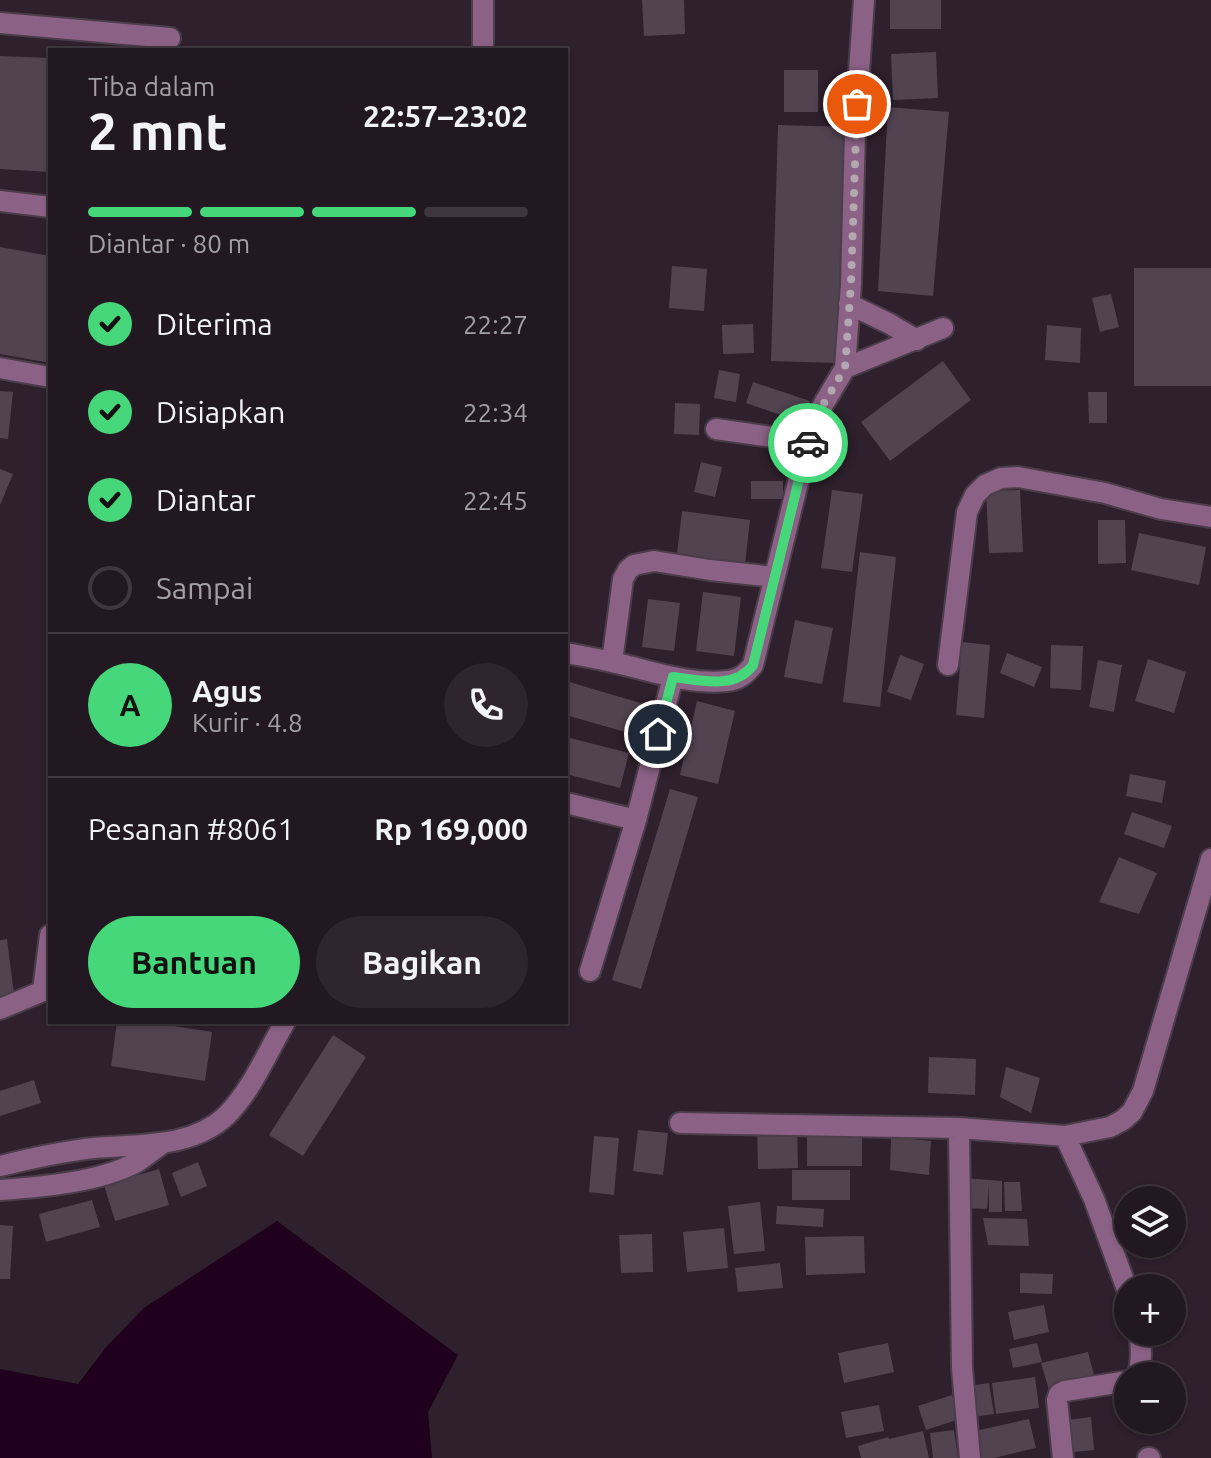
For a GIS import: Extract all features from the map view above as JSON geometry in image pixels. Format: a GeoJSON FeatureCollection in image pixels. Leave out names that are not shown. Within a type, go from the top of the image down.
{"type":"FeatureCollection","features":[{"type":"Feature","properties":{"kind":"street"},"geometry":{"type":"LineString","coordinates":[[483,0],[483,48]]}},
{"type":"Feature","properties":{"kind":"street"},"geometry":{"type":"LineString","coordinates":[[568,653],[673,677],[727,681],[738,679],[753,665],[808,442],[823,405],[845,368],[864,0]]}},
{"type":"Feature","properties":{"kind":"street"},"geometry":{"type":"LineString","coordinates":[[0,23],[170,38]]}},
{"type":"Feature","properties":{"kind":"street"},"geometry":{"type":"LineString","coordinates":[[0,201],[48,207]]}},
{"type":"Feature","properties":{"kind":"street"},"geometry":{"type":"LineString","coordinates":[[849,304],[917,340]]}},
{"type":"Feature","properties":{"kind":"street"},"geometry":{"type":"LineString","coordinates":[[845,368],[943,328]]}},
{"type":"Feature","properties":{"kind":"street"},"geometry":{"type":"LineString","coordinates":[[0,368],[48,377]]}},
{"type":"Feature","properties":{"kind":"street"},"geometry":{"type":"LineString","coordinates":[[716,429],[808,442]]}},
{"type":"Feature","properties":{"kind":"street"},"geometry":{"type":"LineString","coordinates":[[948,665],[967,512],[975,495],[985,485],[1001,478],[1018,477],[1211,517]]}},
{"type":"Feature","properties":{"kind":"street"},"geometry":{"type":"LineString","coordinates":[[612,662],[623,579],[634,565],[654,561],[774,577]]}},
{"type":"Feature","properties":{"kind":"street"},"geometry":{"type":"LineString","coordinates":[[590,971],[636,820],[673,677]]}},
{"type":"Feature","properties":{"kind":"street"},"geometry":{"type":"LineString","coordinates":[[568,803],[636,820]]}},
{"type":"Feature","properties":{"kind":"street"},"geometry":{"type":"LineString","coordinates":[[680,1123],[959,1128],[1065,1136],[1110,1127],[1132,1112],[1143,1091],[1211,859]]}},
{"type":"Feature","properties":{"kind":"street"},"geometry":{"type":"LineString","coordinates":[[0,1009],[46,991],[43,976],[48,947]]}},
{"type":"Feature","properties":{"kind":"street"},"geometry":{"type":"LineString","coordinates":[[0,1166],[87,1148],[163,1143],[203,1131],[224,1117],[240,1100],[284,1024]]}},
{"type":"Feature","properties":{"kind":"street"},"geometry":{"type":"LineString","coordinates":[[959,1128],[962,1368],[970,1458]]}},
{"type":"Feature","properties":{"kind":"street"},"geometry":{"type":"LineString","coordinates":[[1065,1136],[1094,1199],[1121,1274]]}},
{"type":"Feature","properties":{"kind":"street"},"geometry":{"type":"LineString","coordinates":[[0,1190],[80,1180],[113,1171],[136,1163],[163,1143]]}},
{"type":"Feature","properties":{"kind":"street"},"geometry":{"type":"LineString","coordinates":[[1063,1458],[1059,1394],[1114,1383]]}},
{"type":"Feature","properties":{"kind":"shaded area"},"geometry":{"type":"Polygon","coordinates":[[[277,1221],[458,1355],[428,1412],[432,1458],[0,1458],[0,1369],[78,1384],[107,1346],[144,1308],[277,1221]]]}},
{"type":"Feature","properties":{"kind":"building"},"geometry":{"type":"Polygon","coordinates":[[[642,0],[684,0],[685,34],[644,36],[642,0]]]}},
{"type":"Feature","properties":{"kind":"building"},"geometry":{"type":"Polygon","coordinates":[[[890,0],[941,0],[941,29],[890,29],[890,0]]]}},
{"type":"Feature","properties":{"kind":"building"},"geometry":{"type":"Polygon","coordinates":[[[936,52],[938,98],[893,100],[891,54],[936,52]]]}},
{"type":"Feature","properties":{"kind":"building"},"geometry":{"type":"Polygon","coordinates":[[[0,56],[48,58],[48,172],[0,169],[0,56]]]}},
{"type":"Feature","properties":{"kind":"building"},"geometry":{"type":"Polygon","coordinates":[[[784,70],[818,70],[818,112],[784,112],[784,70]]]}},
{"type":"Feature","properties":{"kind":"building"},"geometry":{"type":"Polygon","coordinates":[[[888,107],[949,112],[933,296],[878,291],[888,107]]]}},
{"type":"Feature","properties":{"kind":"building"},"geometry":{"type":"Polygon","coordinates":[[[778,125],[845,127],[837,363],[771,361],[778,125]]]}},
{"type":"Feature","properties":{"kind":"building"},"geometry":{"type":"Polygon","coordinates":[[[0,247],[48,256],[48,363],[0,354],[0,247]]]}},
{"type":"Feature","properties":{"kind":"building"},"geometry":{"type":"Polygon","coordinates":[[[672,266],[707,269],[704,311],[669,308],[672,266]]]}},
{"type":"Feature","properties":{"kind":"building"},"geometry":{"type":"Polygon","coordinates":[[[1134,268],[1211,268],[1211,386],[1134,386],[1134,268]]]}},
{"type":"Feature","properties":{"kind":"building"},"geometry":{"type":"Polygon","coordinates":[[[1111,294],[1119,327],[1100,332],[1092,298],[1111,294]]]}},
{"type":"Feature","properties":{"kind":"building"},"geometry":{"type":"Polygon","coordinates":[[[753,324],[754,353],[723,354],[722,325],[753,324]]]}},
{"type":"Feature","properties":{"kind":"building"},"geometry":{"type":"Polygon","coordinates":[[[1047,325],[1081,328],[1080,363],[1045,360],[1047,325]]]}},
{"type":"Feature","properties":{"kind":"building"},"geometry":{"type":"Polygon","coordinates":[[[943,361],[971,400],[890,461],[861,422],[943,361]]]}},
{"type":"Feature","properties":{"kind":"building"},"geometry":{"type":"Polygon","coordinates":[[[719,370],[740,374],[736,402],[714,398],[719,370]]]}},
{"type":"Feature","properties":{"kind":"building"},"geometry":{"type":"Polygon","coordinates":[[[753,382],[810,401],[803,423],[746,403],[753,382]]]}},
{"type":"Feature","properties":{"kind":"building"},"geometry":{"type":"Polygon","coordinates":[[[0,391],[13,392],[8,439],[0,438],[0,391]]]}},
{"type":"Feature","properties":{"kind":"building"},"geometry":{"type":"Polygon","coordinates":[[[1088,392],[1107,392],[1107,423],[1089,423],[1088,392]]]}},
{"type":"Feature","properties":{"kind":"building"},"geometry":{"type":"Polygon","coordinates":[[[675,403],[700,404],[699,435],[674,434],[675,403]]]}},
{"type":"Feature","properties":{"kind":"building"},"geometry":{"type":"Polygon","coordinates":[[[701,462],[722,467],[715,497],[694,492],[701,462]]]}},
{"type":"Feature","properties":{"kind":"building"},"geometry":{"type":"Polygon","coordinates":[[[0,469],[13,474],[0,505],[0,469]]]}},
{"type":"Feature","properties":{"kind":"building"},"geometry":{"type":"Polygon","coordinates":[[[751,481],[783,481],[783,499],[751,499],[751,481]]]}},
{"type":"Feature","properties":{"kind":"building"},"geometry":{"type":"Polygon","coordinates":[[[832,490],[863,494],[852,572],[821,568],[832,490]]]}},
{"type":"Feature","properties":{"kind":"building"},"geometry":{"type":"Polygon","coordinates":[[[1020,490],[1023,552],[989,553],[986,491],[1020,490]]]}},
{"type":"Feature","properties":{"kind":"building"},"geometry":{"type":"Polygon","coordinates":[[[682,511],[750,520],[745,564],[677,554],[682,511]]]}},
{"type":"Feature","properties":{"kind":"building"},"geometry":{"type":"Polygon","coordinates":[[[1098,520],[1125,520],[1126,563],[1098,564],[1098,520]]]}},
{"type":"Feature","properties":{"kind":"building"},"geometry":{"type":"Polygon","coordinates":[[[1139,533],[1206,547],[1199,585],[1131,570],[1139,533]]]}},
{"type":"Feature","properties":{"kind":"building"},"geometry":{"type":"Polygon","coordinates":[[[860,552],[896,557],[880,707],[843,702],[860,552]]]}},
{"type":"Feature","properties":{"kind":"building"},"geometry":{"type":"Polygon","coordinates":[[[703,592],[741,597],[734,656],[696,651],[703,592]]]}},
{"type":"Feature","properties":{"kind":"building"},"geometry":{"type":"Polygon","coordinates":[[[648,599],[680,603],[674,651],[642,647],[648,599]]]}},
{"type":"Feature","properties":{"kind":"building"},"geometry":{"type":"Polygon","coordinates":[[[795,620],[833,628],[822,684],[784,677],[795,620]]]}},
{"type":"Feature","properties":{"kind":"building"},"geometry":{"type":"Polygon","coordinates":[[[962,642],[990,645],[984,718],[956,715],[962,642]]]}},
{"type":"Feature","properties":{"kind":"building"},"geometry":{"type":"Polygon","coordinates":[[[1051,645],[1083,646],[1081,690],[1050,688],[1051,645]]]}},
{"type":"Feature","properties":{"kind":"building"},"geometry":{"type":"Polygon","coordinates":[[[1007,653],[1042,667],[1034,687],[1000,673],[1007,653]]]}},
{"type":"Feature","properties":{"kind":"building"},"geometry":{"type":"Polygon","coordinates":[[[900,655],[924,664],[911,700],[887,692],[900,655]]]}},
{"type":"Feature","properties":{"kind":"building"},"geometry":{"type":"Polygon","coordinates":[[[1148,659],[1186,672],[1174,713],[1135,701],[1148,659]]]}},
{"type":"Feature","properties":{"kind":"building"},"geometry":{"type":"Polygon","coordinates":[[[1098,660],[1122,665],[1114,712],[1089,707],[1098,660]]]}},
{"type":"Feature","properties":{"kind":"building"},"geometry":{"type":"Polygon","coordinates":[[[568,682],[647,705],[639,736],[568,716],[568,682]]]}},
{"type":"Feature","properties":{"kind":"building"},"geometry":{"type":"Polygon","coordinates":[[[697,701],[735,711],[718,784],[680,775],[697,701]]]}},
{"type":"Feature","properties":{"kind":"building"},"geometry":{"type":"Polygon","coordinates":[[[568,738],[629,753],[620,788],[568,775],[568,738]]]}},
{"type":"Feature","properties":{"kind":"building"},"geometry":{"type":"Polygon","coordinates":[[[1130,774],[1166,781],[1162,803],[1126,796],[1130,774]]]}},
{"type":"Feature","properties":{"kind":"building"},"geometry":{"type":"Polygon","coordinates":[[[670,789],[698,797],[641,989],[612,980],[670,789]]]}},
{"type":"Feature","properties":{"kind":"building"},"geometry":{"type":"Polygon","coordinates":[[[1132,812],[1172,826],[1164,848],[1124,834],[1132,812]]]}},
{"type":"Feature","properties":{"kind":"building"},"geometry":{"type":"Polygon","coordinates":[[[1119,857],[1157,873],[1139,914],[1099,902],[1119,857]]]}},
{"type":"Feature","properties":{"kind":"building"},"geometry":{"type":"Polygon","coordinates":[[[7,939],[14,994],[0,996],[0,940],[7,939]]]}},
{"type":"Feature","properties":{"kind":"building"},"geometry":{"type":"Polygon","coordinates":[[[117,1024],[162,1024],[212,1032],[205,1081],[111,1066],[117,1024]]]}},
{"type":"Feature","properties":{"kind":"building"},"geometry":{"type":"Polygon","coordinates":[[[333,1035],[366,1057],[303,1156],[269,1135],[333,1035]]]}},
{"type":"Feature","properties":{"kind":"building"},"geometry":{"type":"Polygon","coordinates":[[[929,1057],[976,1059],[975,1095],[928,1093],[929,1057]]]}},
{"type":"Feature","properties":{"kind":"building"},"geometry":{"type":"Polygon","coordinates":[[[1006,1067],[1040,1078],[1031,1113],[1000,1097],[1006,1067]]]}},
{"type":"Feature","properties":{"kind":"building"},"geometry":{"type":"Polygon","coordinates":[[[34,1080],[41,1103],[0,1116],[0,1091],[34,1080]]]}},
{"type":"Feature","properties":{"kind":"building"},"geometry":{"type":"Polygon","coordinates":[[[797,1126],[798,1168],[758,1169],[757,1127],[797,1126]]]}},
{"type":"Feature","properties":{"kind":"building"},"geometry":{"type":"Polygon","coordinates":[[[638,1130],[668,1133],[663,1175],[633,1171],[638,1130]]]}},
{"type":"Feature","properties":{"kind":"building"},"geometry":{"type":"Polygon","coordinates":[[[807,1135],[862,1136],[862,1166],[807,1166],[807,1135]]]}},
{"type":"Feature","properties":{"kind":"building"},"geometry":{"type":"Polygon","coordinates":[[[594,1136],[619,1138],[614,1195],[589,1192],[594,1136]]]}},
{"type":"Feature","properties":{"kind":"building"},"geometry":{"type":"Polygon","coordinates":[[[891,1137],[931,1141],[929,1175],[890,1170],[891,1137]]]}},
{"type":"Feature","properties":{"kind":"building"},"geometry":{"type":"Polygon","coordinates":[[[198,1162],[207,1186],[181,1197],[172,1173],[198,1162]]]}},
{"type":"Feature","properties":{"kind":"building"},"geometry":{"type":"Polygon","coordinates":[[[159,1169],[169,1205],[115,1221],[104,1185],[159,1169]]]}},
{"type":"Feature","properties":{"kind":"building"},"geometry":{"type":"Polygon","coordinates":[[[792,1170],[850,1170],[850,1200],[792,1200],[792,1170]]]}},
{"type":"Feature","properties":{"kind":"building"},"geometry":{"type":"Polygon","coordinates":[[[964,1178],[1002,1181],[1002,1212],[989,1212],[989,1185],[987,1209],[963,1208],[964,1178]]]}},
{"type":"Feature","properties":{"kind":"building"},"geometry":{"type":"Polygon","coordinates":[[[1004,1182],[1020,1182],[1022,1211],[1005,1211],[1004,1182]]]}},
{"type":"Feature","properties":{"kind":"building"},"geometry":{"type":"Polygon","coordinates":[[[92,1200],[100,1227],[46,1242],[39,1214],[92,1200]]]}},
{"type":"Feature","properties":{"kind":"building"},"geometry":{"type":"Polygon","coordinates":[[[760,1202],[765,1251],[734,1254],[728,1206],[760,1202]]]}},
{"type":"Feature","properties":{"kind":"building"},"geometry":{"type":"Polygon","coordinates":[[[777,1206],[824,1209],[823,1227],[776,1224],[777,1206]]]}},
{"type":"Feature","properties":{"kind":"building"},"geometry":{"type":"Polygon","coordinates":[[[983,1218],[1027,1219],[1029,1246],[988,1245],[983,1218]]]}},
{"type":"Feature","properties":{"kind":"building"},"geometry":{"type":"Polygon","coordinates":[[[0,1225],[13,1226],[10,1279],[0,1279],[0,1225]]]}},
{"type":"Feature","properties":{"kind":"building"},"geometry":{"type":"Polygon","coordinates":[[[724,1228],[728,1268],[687,1272],[683,1232],[724,1228]]]}},
{"type":"Feature","properties":{"kind":"building"},"geometry":{"type":"Polygon","coordinates":[[[652,1234],[653,1272],[621,1273],[619,1235],[652,1234]]]}},
{"type":"Feature","properties":{"kind":"building"},"geometry":{"type":"Polygon","coordinates":[[[864,1236],[865,1273],[806,1275],[805,1237],[864,1236]]]}},
{"type":"Feature","properties":{"kind":"building"},"geometry":{"type":"Polygon","coordinates":[[[780,1263],[783,1288],[738,1292],[735,1268],[780,1263]]]}},
{"type":"Feature","properties":{"kind":"building"},"geometry":{"type":"Polygon","coordinates":[[[1020,1273],[1053,1274],[1052,1294],[1020,1293],[1020,1273]]]}},
{"type":"Feature","properties":{"kind":"building"},"geometry":{"type":"Polygon","coordinates":[[[1044,1305],[1049,1332],[1014,1340],[1008,1312],[1044,1305]]]}},
{"type":"Feature","properties":{"kind":"building"},"geometry":{"type":"Polygon","coordinates":[[[888,1343],[894,1372],[844,1383],[838,1353],[888,1343]]]}},
{"type":"Feature","properties":{"kind":"building"},"geometry":{"type":"Polygon","coordinates":[[[1037,1343],[1042,1362],[1013,1368],[1009,1349],[1037,1343]]]}},
{"type":"Feature","properties":{"kind":"building"},"geometry":{"type":"Polygon","coordinates":[[[1088,1352],[1095,1379],[1049,1390],[1041,1363],[1088,1352]]]}},
{"type":"Feature","properties":{"kind":"building"},"geometry":{"type":"Polygon","coordinates":[[[1035,1377],[1039,1408],[996,1414],[992,1383],[1035,1377]]]}},
{"type":"Feature","properties":{"kind":"building"},"geometry":{"type":"Polygon","coordinates":[[[989,1383],[994,1414],[974,1417],[969,1386],[989,1383]]]}},
{"type":"Feature","properties":{"kind":"building"},"geometry":{"type":"Polygon","coordinates":[[[952,1395],[960,1419],[926,1430],[918,1406],[952,1395]]]}},
{"type":"Feature","properties":{"kind":"building"},"geometry":{"type":"Polygon","coordinates":[[[879,1405],[884,1431],[846,1438],[841,1412],[879,1405]]]}},
{"type":"Feature","properties":{"kind":"building"},"geometry":{"type":"Polygon","coordinates":[[[1091,1417],[1094,1450],[1064,1453],[1060,1421],[1091,1417]]]}},
{"type":"Feature","properties":{"kind":"building"},"geometry":{"type":"Polygon","coordinates":[[[1029,1419],[1036,1448],[994,1458],[977,1458],[970,1432],[1029,1419]]]}},
{"type":"Feature","properties":{"kind":"building"},"geometry":{"type":"Polygon","coordinates":[[[954,1430],[958,1458],[933,1458],[930,1433],[954,1430]]]}},
{"type":"Feature","properties":{"kind":"building"},"geometry":{"type":"Polygon","coordinates":[[[923,1431],[929,1458],[861,1458],[858,1446],[923,1431]]]}},
{"type":"Feature","properties":{"kind":"way so far"},"geometry":{"type":"LineString","coordinates":[[808,443],[817,417],[845,368],[857,104]]}},
{"type":"Feature","properties":{"kind":"route"},"geometry":{"type":"LineString","coordinates":[[658,734],[673,677],[727,681],[738,679],[753,665],[808,443]]}}]}
